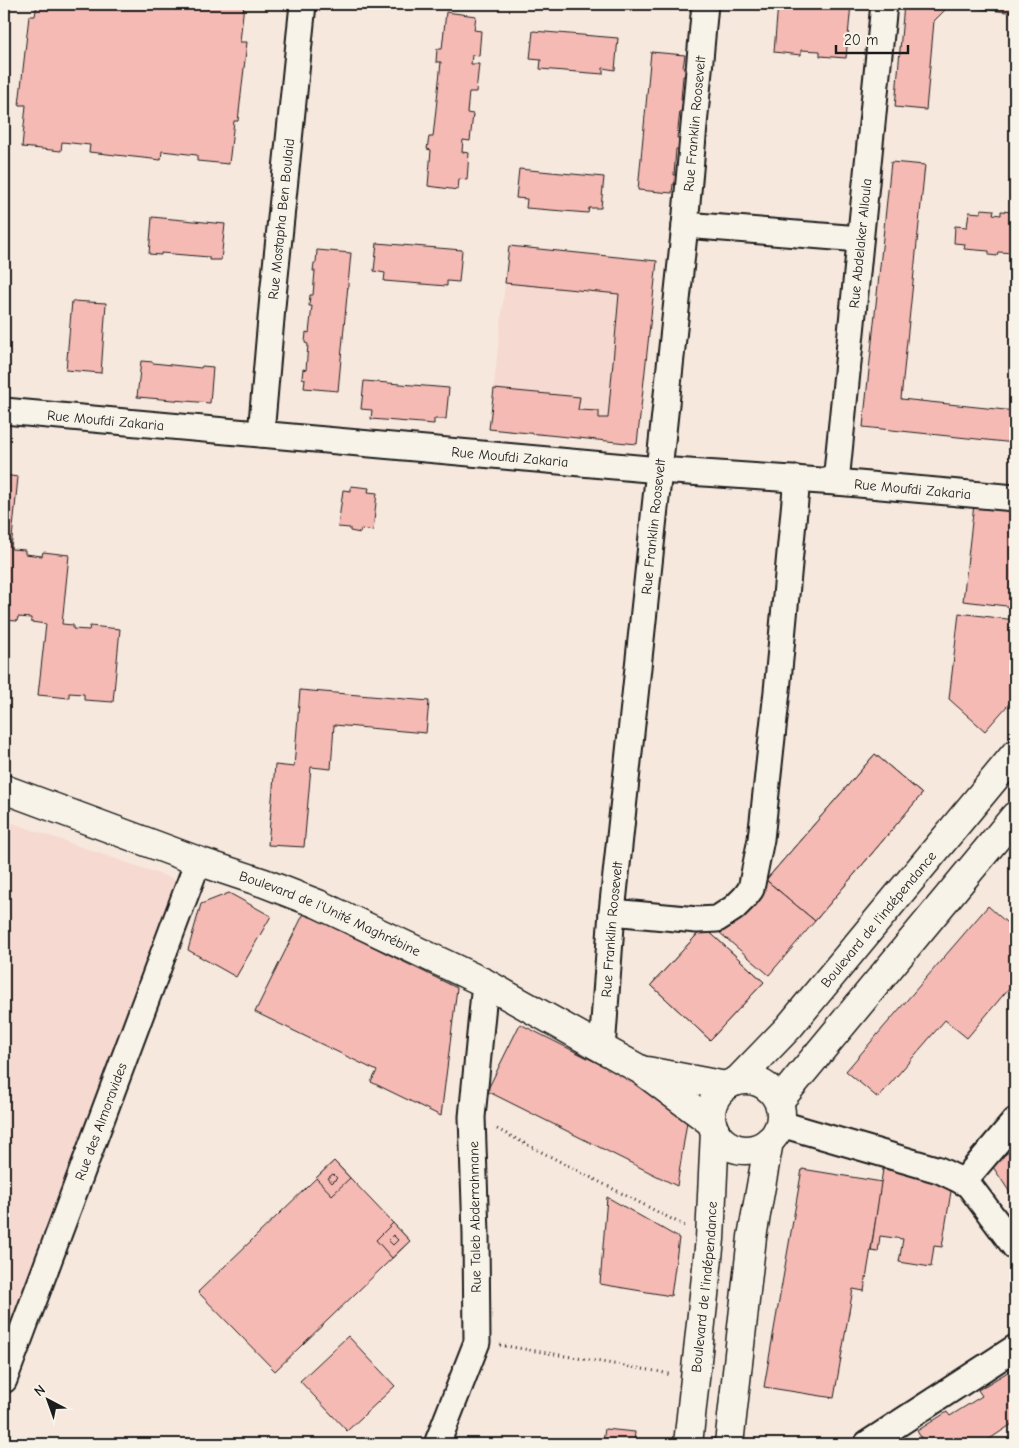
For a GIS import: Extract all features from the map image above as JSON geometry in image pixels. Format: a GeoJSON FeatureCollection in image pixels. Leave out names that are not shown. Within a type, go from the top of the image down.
{"type":"FeatureCollection","features":[{"type":"Feature","properties":{"kind":"main road","name":"Boulevard de l'indépendance"},"geometry":{"type":"LineString","coordinates":[[731,1083],[789,1026],[1015,754]]}},
{"type":"Feature","properties":{"kind":"main road","name":"Boulevard de l'Unité Maghrébine"},"geometry":{"type":"LineString","coordinates":[[4,789],[318,904],[485,983],[641,1070],[714,1127]]}},
{"type":"Feature","properties":{"kind":"main road"},"geometry":{"type":"LineString","coordinates":[[729,1444],[752,1237],[776,1122],[774,1092],[757,1081],[747,1080],[731,1083],[719,1093],[714,1102],[711,1112],[714,1127],[721,1140],[740,1150],[760,1147],[776,1122],[1015,816]]}},
{"type":"Feature","properties":{"kind":"main road","name":"Boulevard de l'Unité Maghrébine"},"geometry":{"type":"LineString","coordinates":[[641,1070],[731,1083]]}},
{"type":"Feature","properties":{"kind":"main road","name":"Boulevard de l'indépendance"},"geometry":{"type":"LineString","coordinates":[[688,1444],[710,1239],[714,1127]]}},
{"type":"Feature","properties":{"kind":"street","name":"Rue Mostapha Ben Boulaid"},"geometry":{"type":"LineString","coordinates":[[261,434],[303,4]]}},
{"type":"Feature","properties":{"kind":"street","name":"Rue Franklin Roosevelt"},"geometry":{"type":"LineString","coordinates":[[602,1049],[612,912],[659,470],[705,4]]}},
{"type":"Feature","properties":{"kind":"street","name":"Rue Abdelaker Alloula"},"geometry":{"type":"LineString","coordinates":[[836,482],[884,4]]}},
{"type":"Feature","properties":{"kind":"street"},"geometry":{"type":"LineString","coordinates":[[684,225],[860,239]]}},
{"type":"Feature","properties":{"kind":"street","name":"Rue Moufdi Zakaria"},"geometry":{"type":"LineString","coordinates":[[4,411],[659,470],[836,482],[1015,498]]}},
{"type":"Feature","properties":{"kind":"street"},"geometry":{"type":"LineString","coordinates":[[612,912],[697,920],[718,919],[734,908],[751,889],[760,839],[776,701],[796,479]]}},
{"type":"Feature","properties":{"kind":"street","name":"Rue des Almoravides"},"geometry":{"type":"LineString","coordinates":[[4,1380],[198,861]]}},
{"type":"Feature","properties":{"kind":"street","name":"Rue Taleb Abderrahmane"},"geometry":{"type":"LineString","coordinates":[[437,1444],[477,1342],[472,1116],[485,983]]}},
{"type":"Feature","properties":{"kind":"street"},"geometry":{"type":"LineString","coordinates":[[963,1182],[1015,1120]]}},
{"type":"Feature","properties":{"kind":"street"},"geometry":{"type":"LineString","coordinates":[[776,1122],[938,1170],[968,1184],[1015,1247]]}},
{"type":"Feature","properties":{"kind":"street"},"geometry":{"type":"LineString","coordinates":[[866,1444],[897,1436],[1012,1357]]}},
{"type":"Feature","properties":{"kind":"path"},"geometry":{"type":"LineString","coordinates":[[472,1116],[710,1239]]}},
{"type":"Feature","properties":{"kind":"path"},"geometry":{"type":"LineString","coordinates":[[477,1342],[661,1372],[694,1381]]}},
{"type":"Feature","properties":{"kind":"shaded area"},"geometry":{"type":"Polygon","coordinates":[[[509,246],[657,261],[637,444],[489,429],[509,246]]]}},
{"type":"Feature","properties":{"kind":"shaded area"},"geometry":{"type":"Polygon","coordinates":[[[4,820],[180,881],[4,1336],[4,820]]]}},
{"type":"Feature","properties":{"kind":"building"},"geometry":{"type":"Polygon","coordinates":[[[37,4],[244,4],[240,42],[247,42],[238,121],[234,121],[229,164],[197,161],[197,155],[162,151],[161,160],[89,152],[90,145],[62,142],[61,151],[22,147],[26,105],[19,105],[29,16],[35,16],[37,4]]]}},
{"type":"Feature","properties":{"kind":"building"},"geometry":{"type":"Polygon","coordinates":[[[778,4],[851,4],[846,58],[820,56],[820,51],[801,50],[801,55],[774,52],[778,4]]]}},
{"type":"Feature","properties":{"kind":"building"},"geometry":{"type":"Polygon","coordinates":[[[904,4],[1015,4],[1015,13],[950,5],[934,21],[926,110],[895,107],[904,4]]]}},
{"type":"Feature","properties":{"kind":"building"},"geometry":{"type":"Polygon","coordinates":[[[446,12],[476,16],[474,30],[481,31],[479,56],[472,55],[471,64],[479,64],[476,92],[469,92],[467,113],[473,114],[470,141],[463,140],[462,152],[469,153],[467,180],[459,179],[458,190],[428,186],[431,150],[427,149],[429,137],[433,137],[441,62],[436,62],[437,49],[442,49],[446,12]]]}},
{"type":"Feature","properties":{"kind":"building"},"geometry":{"type":"Polygon","coordinates":[[[533,31],[618,38],[615,70],[603,68],[603,74],[540,69],[541,60],[530,59],[533,31]]]}},
{"type":"Feature","properties":{"kind":"building"},"geometry":{"type":"Polygon","coordinates":[[[651,52],[685,55],[683,68],[686,69],[685,76],[683,76],[682,112],[680,111],[677,138],[680,138],[679,149],[676,149],[674,175],[677,175],[672,193],[638,190],[651,52]]]}},
{"type":"Feature","properties":{"kind":"building"},"geometry":{"type":"Polygon","coordinates":[[[891,162],[925,165],[901,399],[1015,411],[1015,443],[863,427],[891,162]]]}},
{"type":"Feature","properties":{"kind":"building"},"geometry":{"type":"Polygon","coordinates":[[[519,169],[604,177],[601,208],[589,208],[588,213],[526,208],[527,199],[516,198],[519,169]]]}},
{"type":"Feature","properties":{"kind":"building"},"geometry":{"type":"Polygon","coordinates":[[[981,209],[994,210],[993,214],[1001,215],[1001,211],[1013,212],[1013,216],[1015,216],[1015,253],[998,252],[997,256],[989,255],[989,251],[964,249],[965,244],[954,243],[955,226],[967,227],[969,212],[981,213],[981,209]]]}},
{"type":"Feature","properties":{"kind":"building"},"geometry":{"type":"Polygon","coordinates":[[[152,217],[225,224],[221,260],[209,260],[209,257],[161,253],[161,255],[149,254],[152,217]]]}},
{"type":"Feature","properties":{"kind":"building"},"geometry":{"type":"Polygon","coordinates":[[[377,243],[462,250],[459,282],[447,281],[447,286],[384,281],[385,273],[374,271],[377,243]]]}},
{"type":"Feature","properties":{"kind":"building"},"geometry":{"type":"Polygon","coordinates":[[[509,246],[657,261],[637,444],[489,429],[494,389],[580,397],[578,410],[599,411],[599,418],[608,418],[619,294],[505,283],[509,246]]]}},
{"type":"Feature","properties":{"kind":"building"},"geometry":{"type":"Polygon","coordinates":[[[317,250],[351,253],[338,391],[304,388],[305,379],[302,378],[303,369],[306,370],[308,344],[305,343],[306,332],[309,333],[312,306],[309,306],[310,295],[313,295],[315,271],[313,271],[317,250]]]}},
{"type":"Feature","properties":{"kind":"building"},"geometry":{"type":"Polygon","coordinates":[[[72,301],[106,303],[101,373],[66,370],[72,301]]]}},
{"type":"Feature","properties":{"kind":"building"},"geometry":{"type":"Polygon","coordinates":[[[141,361],[201,368],[202,366],[213,367],[210,403],[137,397],[141,361]]]}},
{"type":"Feature","properties":{"kind":"building"},"geometry":{"type":"Polygon","coordinates":[[[364,381],[449,388],[446,419],[434,419],[434,424],[371,419],[372,410],[361,409],[364,381]]]}},
{"type":"Feature","properties":{"kind":"building"},"geometry":{"type":"Polygon","coordinates":[[[4,475],[18,477],[11,549],[25,550],[25,554],[42,556],[43,552],[69,555],[62,624],[73,625],[73,629],[89,630],[90,626],[120,629],[113,702],[84,700],[84,694],[69,693],[69,698],[38,695],[46,624],[31,622],[31,618],[18,617],[17,621],[4,620],[4,475]]]}},
{"type":"Feature","properties":{"kind":"building"},"geometry":{"type":"Polygon","coordinates":[[[351,486],[369,488],[368,492],[377,493],[373,531],[361,529],[360,533],[350,531],[350,528],[338,527],[343,490],[351,491],[351,486]]]}},
{"type":"Feature","properties":{"kind":"building"},"geometry":{"type":"Polygon","coordinates":[[[974,504],[1015,509],[1015,607],[963,601],[974,504]]]}},
{"type":"Feature","properties":{"kind":"building"},"geometry":{"type":"Polygon","coordinates":[[[959,613],[1015,620],[1015,697],[985,731],[949,699],[959,613]]]}},
{"type":"Feature","properties":{"kind":"building"},"geometry":{"type":"Polygon","coordinates":[[[300,690],[429,701],[426,733],[334,725],[331,769],[311,767],[304,847],[268,845],[275,765],[294,767],[300,690]]]}},
{"type":"Feature","properties":{"kind":"building"},"geometry":{"type":"Polygon","coordinates":[[[875,754],[922,794],[815,921],[766,880],[875,754]]]}},
{"type":"Feature","properties":{"kind":"building"},"geometry":{"type":"Polygon","coordinates":[[[875,754],[922,794],[815,921],[766,880],[875,754]]]}},
{"type":"Feature","properties":{"kind":"building"},"geometry":{"type":"Polygon","coordinates":[[[766,880],[815,921],[769,975],[720,933],[766,880]]]}},
{"type":"Feature","properties":{"kind":"building"},"geometry":{"type":"Polygon","coordinates":[[[229,893],[271,916],[236,977],[188,950],[201,904],[229,893]]]}},
{"type":"Feature","properties":{"kind":"building"},"geometry":{"type":"Polygon","coordinates":[[[988,906],[1015,930],[1015,981],[967,1038],[945,1020],[878,1098],[846,1071],[988,906]]]}},
{"type":"Feature","properties":{"kind":"building"},"geometry":{"type":"Polygon","coordinates":[[[304,913],[457,988],[441,1116],[371,1082],[377,1071],[255,1012],[304,913]]]}},
{"type":"Feature","properties":{"kind":"building"},"geometry":{"type":"Polygon","coordinates":[[[704,927],[764,982],[710,1040],[651,985],[704,927]]]}},
{"type":"Feature","properties":{"kind":"building"},"geometry":{"type":"Polygon","coordinates":[[[704,927],[764,982],[710,1040],[651,985],[704,927]]]}},
{"type":"Feature","properties":{"kind":"building"},"geometry":{"type":"Polygon","coordinates":[[[520,1024],[689,1109],[677,1186],[487,1091],[520,1024]]]}},
{"type":"Feature","properties":{"kind":"building"},"geometry":{"type":"Polygon","coordinates":[[[1015,1148],[1015,1200],[991,1164],[1015,1148]]]}},
{"type":"Feature","properties":{"kind":"building"},"geometry":{"type":"Polygon","coordinates":[[[334,1161],[410,1241],[275,1371],[198,1292],[334,1161]]]}},
{"type":"Feature","properties":{"kind":"building"},"geometry":{"type":"Polygon","coordinates":[[[334,1161],[350,1178],[332,1195],[316,1178],[334,1161]]]}},
{"type":"Feature","properties":{"kind":"building"},"geometry":{"type":"Polygon","coordinates":[[[802,1169],[882,1182],[864,1291],[853,1289],[834,1398],[764,1387],[802,1169]]]}},
{"type":"Feature","properties":{"kind":"building"},"geometry":{"type":"Polygon","coordinates":[[[883,1169],[953,1179],[942,1247],[934,1246],[931,1267],[899,1262],[903,1239],[880,1236],[878,1252],[871,1251],[883,1169]]]}},
{"type":"Feature","properties":{"kind":"building"},"geometry":{"type":"Polygon","coordinates":[[[333,1174],[337,1178],[332,1183],[328,1178],[333,1174]]]}},
{"type":"Feature","properties":{"kind":"building"},"geometry":{"type":"Polygon","coordinates":[[[607,1197],[679,1238],[671,1296],[600,1284],[607,1197]]]}},
{"type":"Feature","properties":{"kind":"building"},"geometry":{"type":"Polygon","coordinates":[[[393,1223],[410,1241],[392,1258],[376,1240],[393,1223]]]}},
{"type":"Feature","properties":{"kind":"building"},"geometry":{"type":"Polygon","coordinates":[[[393,1235],[398,1240],[393,1245],[388,1240],[393,1235]]]}},
{"type":"Feature","properties":{"kind":"building"},"geometry":{"type":"Polygon","coordinates":[[[348,1336],[395,1386],[347,1431],[300,1381],[348,1336]]]}},
{"type":"Feature","properties":{"kind":"building"},"geometry":{"type":"Polygon","coordinates":[[[1011,1370],[1015,1377],[1015,1422],[982,1444],[925,1444],[917,1431],[947,1412],[950,1416],[982,1396],[978,1390],[1011,1370]]]}},
{"type":"Feature","properties":{"kind":"building"},"geometry":{"type":"Polygon","coordinates":[[[605,1429],[635,1432],[634,1443],[637,1444],[599,1444],[599,1440],[603,1441],[605,1429]]]}},
{"type":"Feature","properties":{"kind":"building"},"geometry":{"type":"Polygon","coordinates":[[[1015,1434],[1015,1444],[999,1444],[1015,1434]]]}}]}
